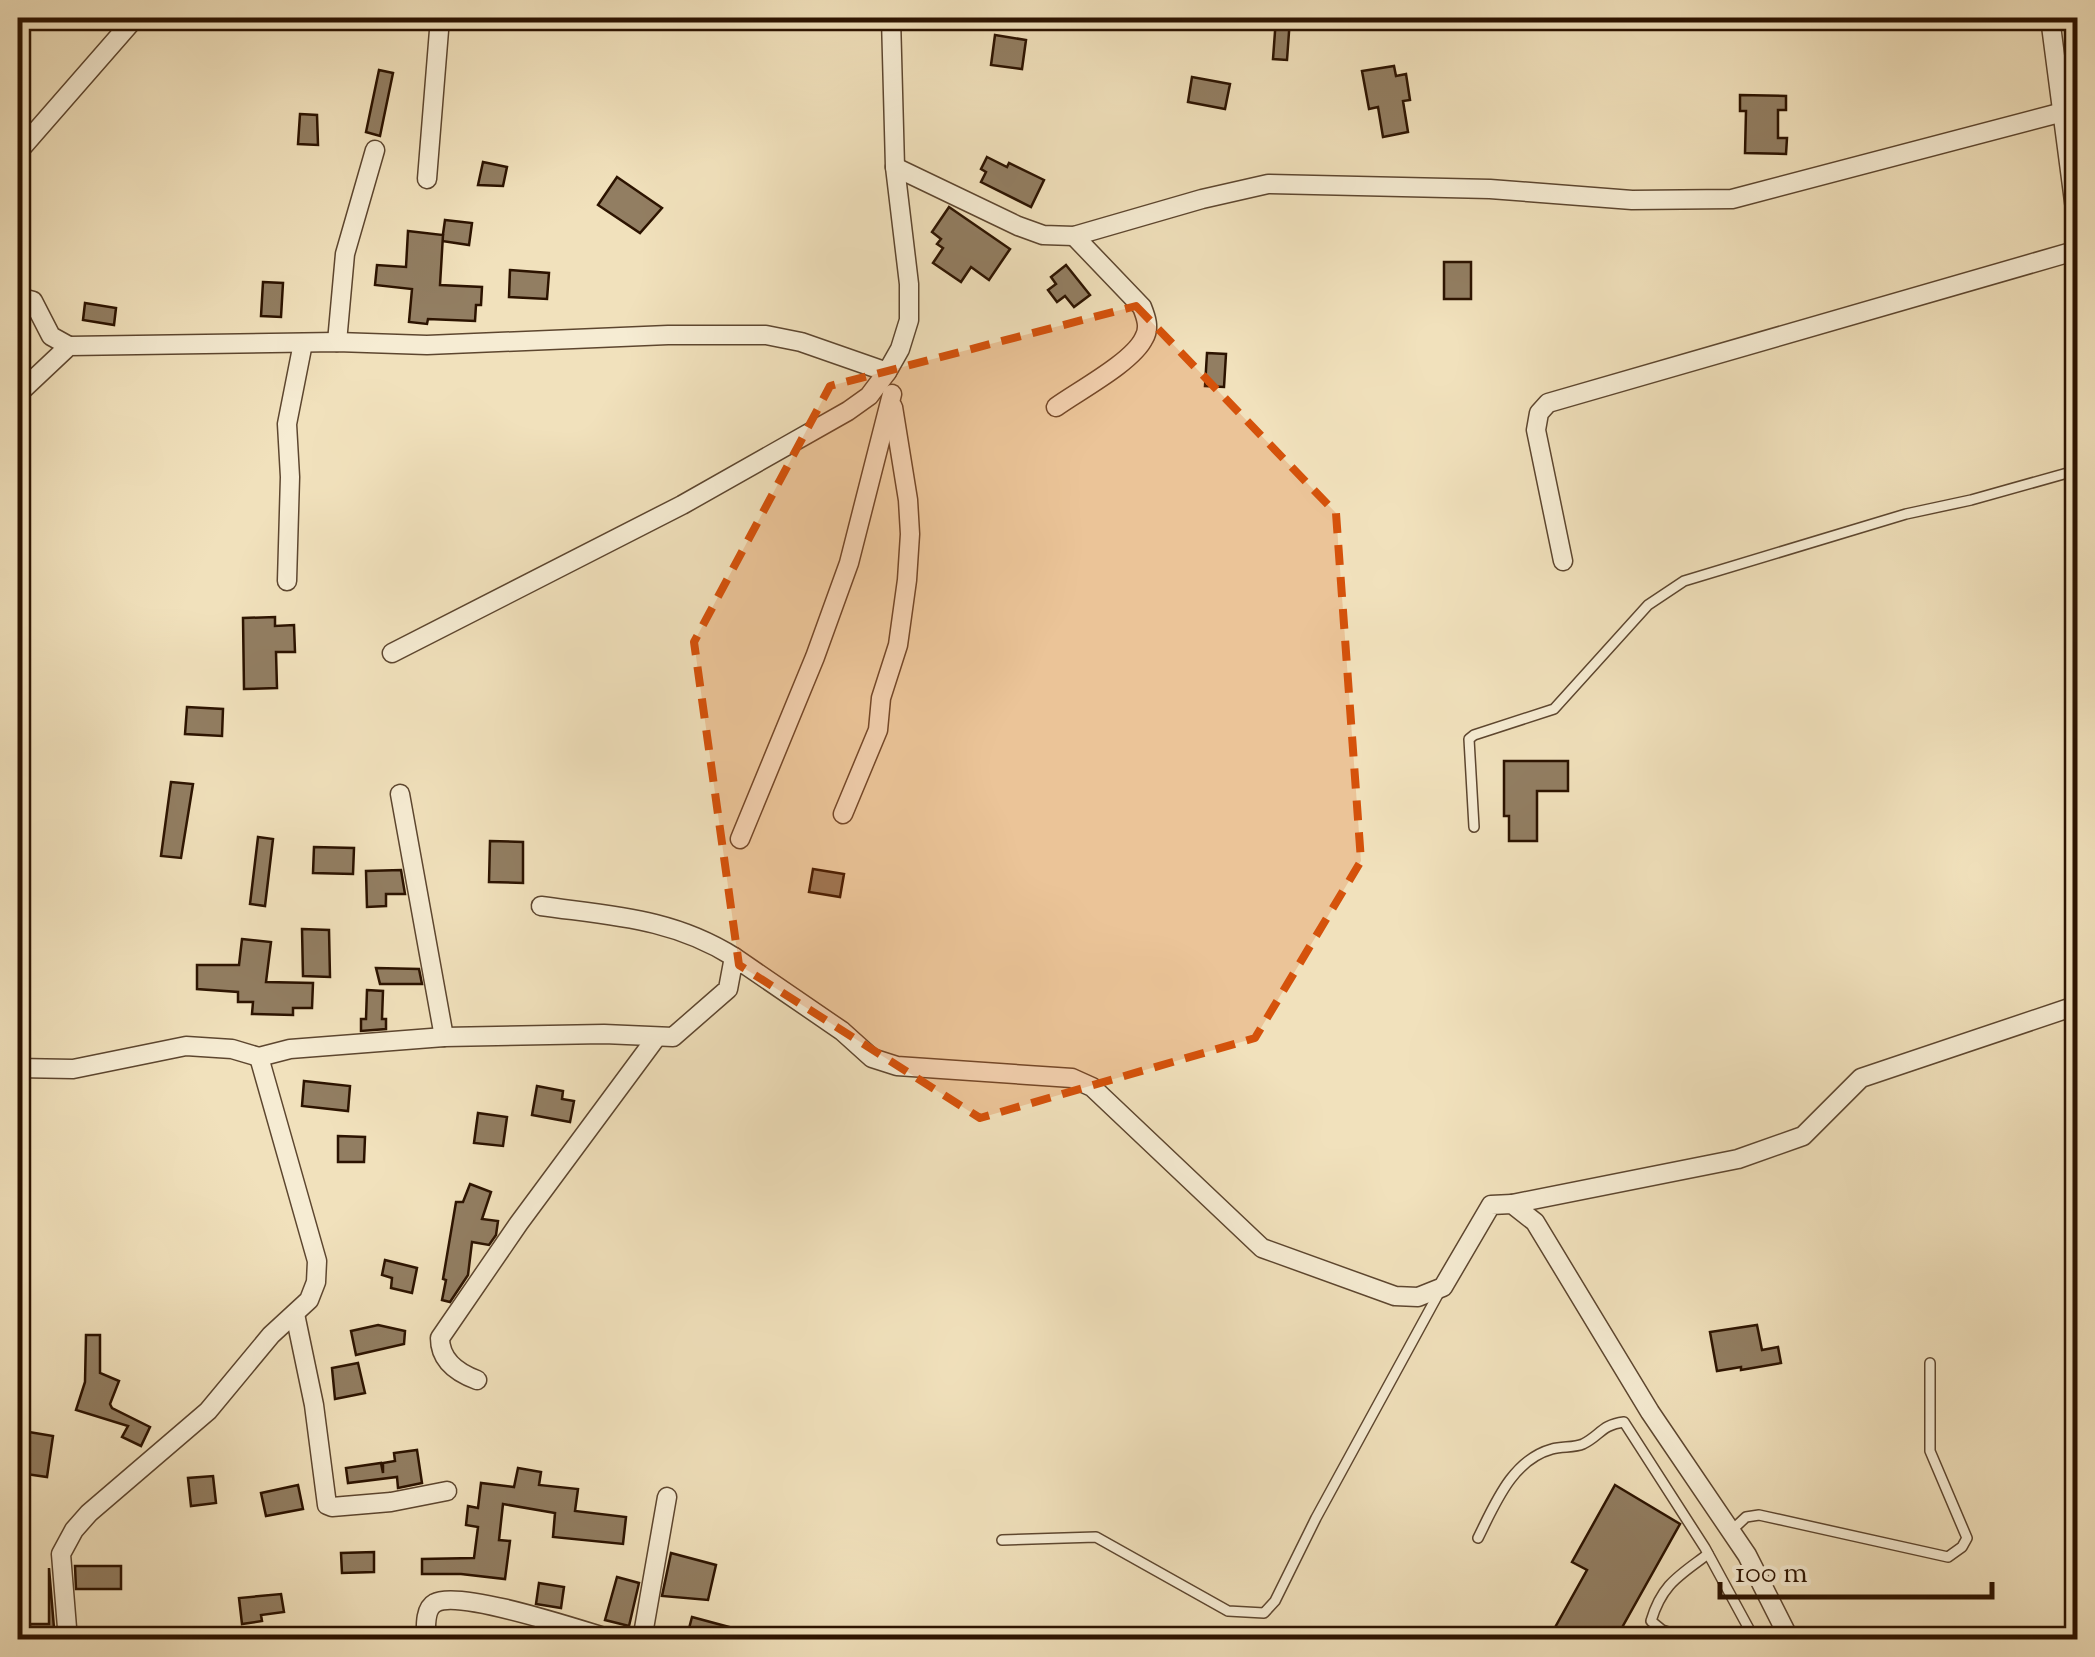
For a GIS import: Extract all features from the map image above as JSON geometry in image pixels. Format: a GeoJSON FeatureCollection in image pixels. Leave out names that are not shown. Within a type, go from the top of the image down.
{"type":"FeatureCollection","features":[{"type":"Feature","properties":{"kind":"street"},"geometry":{"type":"LineString","coordinates":[[18,152],[135,18]]}},
{"type":"Feature","properties":{"kind":"street"},"geometry":{"type":"LineString","coordinates":[[427,179],[440,18]]}},
{"type":"Feature","properties":{"kind":"street"},"geometry":{"type":"LineString","coordinates":[[392,653],[682,506],[848,410],[868,396],[887,372],[909,320],[909,284],[895,167],[891,18]]}},
{"type":"Feature","properties":{"kind":"street"},"geometry":{"type":"LineString","coordinates":[[2050,18],[2078,232]]}},
{"type":"Feature","properties":{"kind":"street"},"geometry":{"type":"LineString","coordinates":[[895,167],[1018,226],[1043,235],[1074,236],[1202,198],[1268,184],[1490,189],[1632,200],[1732,199],[2063,112]]}},
{"type":"Feature","properties":{"kind":"street"},"geometry":{"type":"LineString","coordinates":[[337,342],[345,254],[375,150]]}},
{"type":"Feature","properties":{"kind":"street"},"geometry":{"type":"LineString","coordinates":[[1056,407],[1131,354],[1145,338],[1147,321],[1142,308],[1074,236]]}},
{"type":"Feature","properties":{"kind":"street"},"geometry":{"type":"LineString","coordinates":[[1563,561],[1536,430],[1539,413],[1548,403],[2078,250]]}},
{"type":"Feature","properties":{"kind":"street"},"geometry":{"type":"LineString","coordinates":[[18,297],[33,301],[51,336],[70,346],[428,344],[766,335],[802,342],[887,372]]}},
{"type":"Feature","properties":{"kind":"street"},"geometry":{"type":"LineString","coordinates":[[287,581],[287,424],[304,343]]}},
{"type":"Feature","properties":{"kind":"street"},"geometry":{"type":"LineString","coordinates":[[18,394],[70,346]]}},
{"type":"Feature","properties":{"kind":"street"},"geometry":{"type":"LineString","coordinates":[[843,814],[878,730],[881,698],[898,645],[907,580],[909,517],[887,372]]}},
{"type":"Feature","properties":{"kind":"street"},"geometry":{"type":"LineString","coordinates":[[740,839],[816,658],[849,563],[892,394]]}},
{"type":"Feature","properties":{"kind":"street"},"geometry":{"type":"LineString","coordinates":[[400,794],[444,1037]]}},
{"type":"Feature","properties":{"kind":"street"},"geometry":{"type":"LineString","coordinates":[[541,906],[646,920],[702,936],[842,1031],[872,1058],[897,1066],[1072,1078],[1092,1088],[1262,1248],[1394,1296],[1418,1297],[1442,1287],[1491,1205],[1738,1158],[1803,1136],[1861,1078],[2078,1005]]}},
{"type":"Feature","properties":{"kind":"street"},"geometry":{"type":"LineString","coordinates":[[18,1068],[74,1069],[186,1046],[259,1057],[290,1049],[444,1037],[673,1037],[728,988],[734,956]]}},
{"type":"Feature","properties":{"kind":"street"},"geometry":{"type":"LineString","coordinates":[[477,1380],[459,1374],[442,1354],[440,1338],[518,1223],[656,1038]]}},
{"type":"Feature","properties":{"kind":"street"},"geometry":{"type":"LineString","coordinates":[[68,1640],[61,1554],[74,1530],[208,1410],[272,1335],[308,1300],[316,1282],[317,1261],[259,1057]]}},
{"type":"Feature","properties":{"kind":"street"},"geometry":{"type":"LineString","coordinates":[[1512,1204],[1535,1222],[1650,1412],[1747,1555],[1790,1640]]}},
{"type":"Feature","properties":{"kind":"street"},"geometry":{"type":"LineString","coordinates":[[295,1314],[314,1405],[327,1505],[392,1502],[447,1491]]}},
{"type":"Feature","properties":{"kind":"street"},"geometry":{"type":"LineString","coordinates":[[642,1640],[668,1497]]}},
{"type":"Feature","properties":{"kind":"street"},"geometry":{"type":"LineString","coordinates":[[426,1640],[427,1612],[432,1604],[474,1600],[614,1640]]}},
{"type":"Feature","properties":{"kind":"lane"},"geometry":{"type":"LineString","coordinates":[[1474,826],[1468,740],[1554,709],[1648,606],[1684,582],[1906,514],[2078,470]]}},
{"type":"Feature","properties":{"kind":"lane"},"geometry":{"type":"LineString","coordinates":[[1002,1540],[1096,1537],[1228,1610],[1264,1613],[1275,1601],[1442,1287]]}},
{"type":"Feature","properties":{"kind":"lane"},"geometry":{"type":"LineString","coordinates":[[1731,1531],[1746,1517],[1759,1514],[1948,1556],[1962,1548],[1967,1538],[1930,1450],[1930,1363]]}},
{"type":"Feature","properties":{"kind":"lane"},"geometry":{"type":"LineString","coordinates":[[1478,1538],[1502,1491],[1527,1459],[1552,1449],[1582,1445],[1607,1424],[1624,1422],[1708,1554],[1755,1640]]}},
{"type":"Feature","properties":{"kind":"lane"},"geometry":{"type":"LineString","coordinates":[[1692,1640],[1662,1630],[1652,1621],[1658,1598],[1708,1554]]}},
{"type":"Feature","properties":{"kind":"highlighted area"},"geometry":{"type":"Polygon","coordinates":[[[1136,306],[1336,513],[1361,861],[1255,1038],[980,1118],[739,965],[694,642],[830,386],[1136,306]]]}},
{"type":"Feature","properties":{"kind":"building"},"geometry":{"type":"Polygon","coordinates":[[[1276,18],[1290,18],[1287,60],[1273,59],[1276,18]]]}},
{"type":"Feature","properties":{"kind":"building"},"geometry":{"type":"Polygon","coordinates":[[[995,35],[1026,40],[1022,69],[991,65],[995,35]]]}},
{"type":"Feature","properties":{"kind":"building"},"geometry":{"type":"Polygon","coordinates":[[[1394,66],[1396,76],[1406,74],[1410,100],[1403,101],[1408,132],[1383,137],[1378,107],[1369,109],[1362,71],[1394,66]]]}},
{"type":"Feature","properties":{"kind":"building"},"geometry":{"type":"Polygon","coordinates":[[[379,70],[393,73],[380,136],[366,132],[379,70]]]}},
{"type":"Feature","properties":{"kind":"building"},"geometry":{"type":"Polygon","coordinates":[[[1192,77],[1230,84],[1225,109],[1188,102],[1192,77]]]}},
{"type":"Feature","properties":{"kind":"building"},"geometry":{"type":"Polygon","coordinates":[[[1740,95],[1786,96],[1786,110],[1778,110],[1778,138],[1787,138],[1786,154],[1745,153],[1746,111],[1740,111],[1740,95]]]}},
{"type":"Feature","properties":{"kind":"building"},"geometry":{"type":"Polygon","coordinates":[[[300,114],[317,115],[318,145],[298,144],[300,114]]]}},
{"type":"Feature","properties":{"kind":"building"},"geometry":{"type":"Polygon","coordinates":[[[987,157],[1044,180],[1031,207],[981,182],[986,172],[981,169],[987,157]]]}},
{"type":"Feature","properties":{"kind":"building"},"geometry":{"type":"Polygon","coordinates":[[[483,162],[507,167],[503,186],[478,185],[483,162]]]}},
{"type":"Feature","properties":{"kind":"building"},"geometry":{"type":"Polygon","coordinates":[[[617,177],[662,208],[640,233],[598,205],[617,177]]]}},
{"type":"Feature","properties":{"kind":"building"},"geometry":{"type":"Polygon","coordinates":[[[949,207],[1010,249],[989,280],[971,267],[961,282],[933,263],[943,248],[937,244],[941,239],[932,232],[949,207]]]}},
{"type":"Feature","properties":{"kind":"building"},"geometry":{"type":"Polygon","coordinates":[[[445,220],[472,223],[469,245],[442,241],[445,220]]]}},
{"type":"Feature","properties":{"kind":"building"},"geometry":{"type":"Polygon","coordinates":[[[408,231],[443,235],[440,285],[482,287],[475,321],[409,322],[412,289],[375,285],[377,265],[406,267],[408,231]]]}},
{"type":"Feature","properties":{"kind":"building"},"geometry":{"type":"Polygon","coordinates":[[[1444,262],[1471,262],[1471,299],[1444,299],[1444,262]]]}},
{"type":"Feature","properties":{"kind":"building"},"geometry":{"type":"Polygon","coordinates":[[[1066,265],[1090,295],[1074,307],[1065,296],[1057,302],[1048,290],[1056,284],[1051,277],[1066,265]]]}},
{"type":"Feature","properties":{"kind":"building"},"geometry":{"type":"Polygon","coordinates":[[[510,270],[549,273],[547,299],[509,297],[510,270]]]}},
{"type":"Feature","properties":{"kind":"building"},"geometry":{"type":"Polygon","coordinates":[[[263,282],[283,283],[281,317],[261,316],[263,282]]]}},
{"type":"Feature","properties":{"kind":"building"},"geometry":{"type":"Polygon","coordinates":[[[85,303],[116,308],[114,325],[83,320],[85,303]]]}},
{"type":"Feature","properties":{"kind":"building"},"geometry":{"type":"Polygon","coordinates":[[[1207,353],[1226,354],[1224,387],[1205,386],[1207,353]]]}},
{"type":"Feature","properties":{"kind":"building"},"geometry":{"type":"Polygon","coordinates":[[[275,617],[275,626],[294,625],[295,652],[276,652],[277,688],[244,689],[243,618],[275,617]]]}},
{"type":"Feature","properties":{"kind":"building"},"geometry":{"type":"Polygon","coordinates":[[[187,707],[223,709],[222,736],[185,734],[187,707]]]}},
{"type":"Feature","properties":{"kind":"building"},"geometry":{"type":"Polygon","coordinates":[[[1504,761],[1568,761],[1568,791],[1537,791],[1537,841],[1509,841],[1509,816],[1504,816],[1504,761]]]}},
{"type":"Feature","properties":{"kind":"building"},"geometry":{"type":"Polygon","coordinates":[[[171,782],[193,784],[181,858],[161,856],[171,782]]]}},
{"type":"Feature","properties":{"kind":"building"},"geometry":{"type":"Polygon","coordinates":[[[258,837],[273,839],[265,906],[250,904],[258,837]]]}},
{"type":"Feature","properties":{"kind":"building"},"geometry":{"type":"Polygon","coordinates":[[[490,841],[523,842],[523,883],[489,882],[490,841]]]}},
{"type":"Feature","properties":{"kind":"building"},"geometry":{"type":"Polygon","coordinates":[[[314,847],[354,848],[353,874],[313,873],[314,847]]]}},
{"type":"Feature","properties":{"kind":"building"},"geometry":{"type":"Polygon","coordinates":[[[813,869],[844,874],[840,897],[809,892],[813,869]]]}},
{"type":"Feature","properties":{"kind":"building"},"geometry":{"type":"Polygon","coordinates":[[[401,870],[405,894],[386,894],[386,906],[367,907],[366,871],[401,870]]]}},
{"type":"Feature","properties":{"kind":"building"},"geometry":{"type":"Polygon","coordinates":[[[302,929],[329,930],[330,977],[303,976],[302,929]]]}},
{"type":"Feature","properties":{"kind":"building"},"geometry":{"type":"Polygon","coordinates":[[[242,939],[271,942],[266,982],[313,983],[312,1008],[293,1008],[293,1015],[252,1014],[253,1002],[238,1002],[238,992],[197,989],[197,965],[239,965],[242,939]]]}},
{"type":"Feature","properties":{"kind":"building"},"geometry":{"type":"Polygon","coordinates":[[[376,968],[419,969],[422,984],[380,984],[376,968]]]}},
{"type":"Feature","properties":{"kind":"building"},"geometry":{"type":"Polygon","coordinates":[[[367,990],[383,991],[382,1019],[386,1019],[386,1029],[361,1031],[361,1019],[366,1019],[367,990]]]}},
{"type":"Feature","properties":{"kind":"building"},"geometry":{"type":"Polygon","coordinates":[[[304,1081],[350,1086],[348,1111],[302,1106],[304,1081]]]}},
{"type":"Feature","properties":{"kind":"building"},"geometry":{"type":"Polygon","coordinates":[[[537,1086],[563,1091],[562,1099],[574,1101],[570,1122],[532,1115],[537,1086]]]}},
{"type":"Feature","properties":{"kind":"building"},"geometry":{"type":"Polygon","coordinates":[[[478,1113],[507,1117],[503,1146],[474,1143],[478,1113]]]}},
{"type":"Feature","properties":{"kind":"building"},"geometry":{"type":"Polygon","coordinates":[[[338,1136],[365,1137],[364,1162],[338,1162],[338,1136]]]}},
{"type":"Feature","properties":{"kind":"building"},"geometry":{"type":"Polygon","coordinates":[[[470,1184],[491,1192],[482,1219],[498,1221],[496,1235],[489,1245],[472,1242],[468,1275],[450,1302],[442,1300],[446,1280],[443,1279],[456,1202],[463,1202],[470,1184]]]}},
{"type":"Feature","properties":{"kind":"building"},"geometry":{"type":"Polygon","coordinates":[[[385,1260],[417,1268],[412,1293],[391,1288],[392,1278],[382,1275],[385,1260]]]}},
{"type":"Feature","properties":{"kind":"building"},"geometry":{"type":"Polygon","coordinates":[[[378,1325],[405,1331],[404,1344],[356,1355],[351,1331],[378,1325]]]}},
{"type":"Feature","properties":{"kind":"building"},"geometry":{"type":"Polygon","coordinates":[[[1757,1325],[1762,1350],[1778,1347],[1781,1363],[1717,1371],[1710,1332],[1757,1325]]]}},
{"type":"Feature","properties":{"kind":"building"},"geometry":{"type":"Polygon","coordinates":[[[86,1335],[100,1335],[100,1373],[119,1381],[112,1408],[150,1427],[141,1446],[122,1437],[128,1426],[76,1410],[85,1382],[86,1335]]]}},
{"type":"Feature","properties":{"kind":"building"},"geometry":{"type":"Polygon","coordinates":[[[358,1363],[365,1393],[335,1399],[332,1368],[358,1363]]]}},
{"type":"Feature","properties":{"kind":"building"},"geometry":{"type":"Polygon","coordinates":[[[23,1431],[53,1436],[47,1477],[19,1473],[23,1431]]]}},
{"type":"Feature","properties":{"kind":"building"},"geometry":{"type":"Polygon","coordinates":[[[417,1450],[422,1483],[398,1488],[397,1477],[348,1483],[346,1468],[381,1463],[383,1473],[383,1463],[395,1461],[394,1453],[417,1450]]]}},
{"type":"Feature","properties":{"kind":"building"},"geometry":{"type":"Polygon","coordinates":[[[518,1468],[541,1472],[539,1485],[578,1489],[575,1511],[626,1517],[623,1544],[553,1537],[555,1513],[503,1504],[499,1540],[510,1541],[505,1579],[422,1574],[422,1559],[474,1558],[478,1527],[466,1525],[468,1506],[478,1508],[481,1483],[514,1487],[518,1468]]]}},
{"type":"Feature","properties":{"kind":"building"},"geometry":{"type":"Polygon","coordinates":[[[213,1476],[216,1503],[191,1506],[188,1478],[213,1476]]]}},
{"type":"Feature","properties":{"kind":"building"},"geometry":{"type":"Polygon","coordinates":[[[298,1485],[303,1509],[266,1516],[261,1493],[298,1485]]]}},
{"type":"Feature","properties":{"kind":"building"},"geometry":{"type":"Polygon","coordinates":[[[1615,1485],[1680,1524],[1615,1640],[1548,1640],[1587,1570],[1572,1562],[1615,1485]]]}},
{"type":"Feature","properties":{"kind":"building"},"geometry":{"type":"Polygon","coordinates":[[[374,1552],[374,1572],[342,1573],[341,1553],[374,1552]]]}},
{"type":"Feature","properties":{"kind":"building"},"geometry":{"type":"Polygon","coordinates":[[[671,1553],[716,1565],[708,1600],[662,1596],[671,1553]]]}},
{"type":"Feature","properties":{"kind":"building"},"geometry":{"type":"Polygon","coordinates":[[[75,1566],[121,1566],[121,1589],[76,1589],[75,1566]]]}},
{"type":"Feature","properties":{"kind":"building"},"geometry":{"type":"Polygon","coordinates":[[[49,1568],[55,1640],[30,1640],[30,1624],[49,1624],[49,1568]]]}},
{"type":"Feature","properties":{"kind":"building"},"geometry":{"type":"Polygon","coordinates":[[[617,1577],[639,1583],[629,1626],[605,1620],[617,1577]]]}},
{"type":"Feature","properties":{"kind":"building"},"geometry":{"type":"Polygon","coordinates":[[[539,1583],[564,1587],[561,1608],[536,1604],[539,1583]]]}},
{"type":"Feature","properties":{"kind":"building"},"geometry":{"type":"Polygon","coordinates":[[[281,1594],[284,1612],[261,1615],[262,1621],[242,1624],[239,1598],[281,1594]]]}},
{"type":"Feature","properties":{"kind":"building"},"geometry":{"type":"Polygon","coordinates":[[[692,1617],[729,1627],[726,1640],[686,1640],[692,1617]]]}}]}
